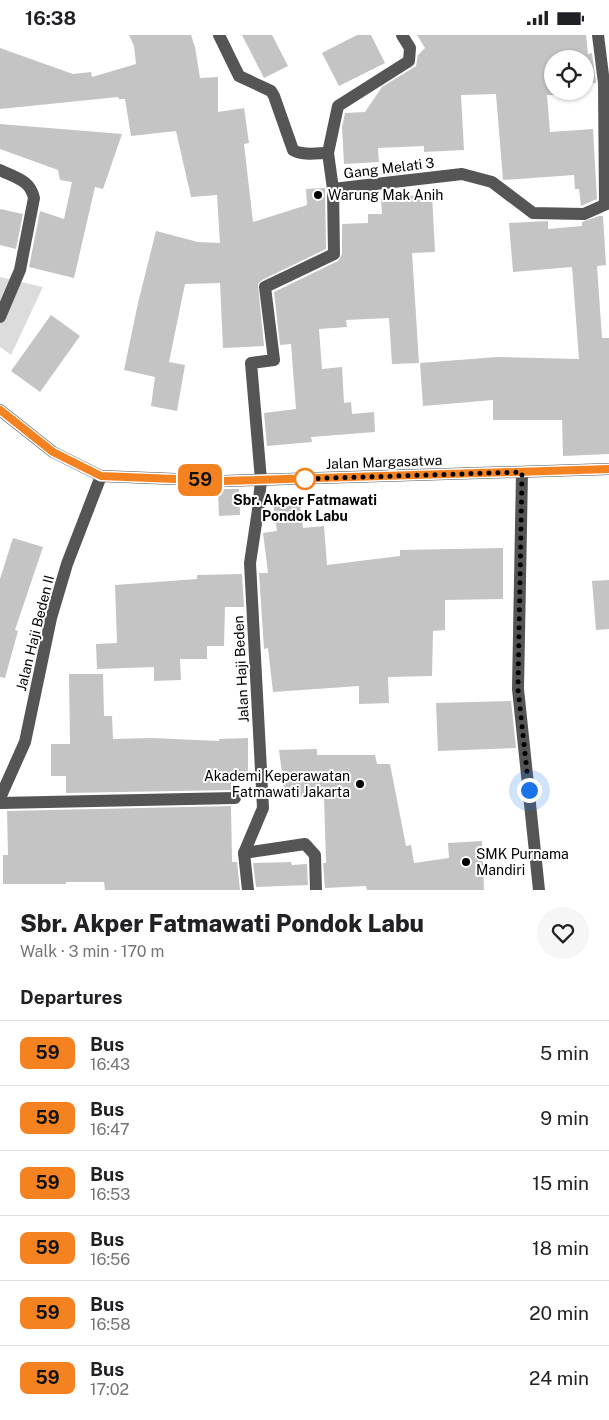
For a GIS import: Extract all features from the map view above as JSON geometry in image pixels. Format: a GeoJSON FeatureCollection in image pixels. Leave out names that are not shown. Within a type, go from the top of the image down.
{"type":"FeatureCollection","features":[{"type":"Feature","properties":{"kind":"street"},"geometry":{"type":"LineString","coordinates":[[219,35],[239,77],[270,91],[274,95],[293,149],[297,152],[328,153]]}},
{"type":"Feature","properties":{"kind":"street"},"geometry":{"type":"LineString","coordinates":[[333,189],[328,153],[338,106],[409,61],[410,48],[402,35]]}},
{"type":"Feature","properties":{"kind":"street"},"geometry":{"type":"LineString","coordinates":[[598,35],[604,83],[607,203]]}},
{"type":"Feature","properties":{"kind":"street"},"geometry":{"type":"LineString","coordinates":[[0,170],[29,184],[34,198],[20,270],[0,317]]}},
{"type":"Feature","properties":{"kind":"street","name":"Gang Melati 3"},"geometry":{"type":"LineString","coordinates":[[261,480],[251,363],[274,360],[265,287],[334,254],[333,189],[462,174],[492,182],[533,213],[584,213],[607,203]]}},
{"type":"Feature","properties":{"kind":"street","name":"Jalan Margasatwa"},"geometry":{"type":"LineString","coordinates":[[0,410],[53,452],[101,476],[224,481],[609,469]]}},
{"type":"Feature","properties":{"kind":"street"},"geometry":{"type":"LineString","coordinates":[[522,472],[518,689],[539,890]]}},
{"type":"Feature","properties":{"kind":"street","name":"Jalan Haji Beden II"},"geometry":{"type":"LineString","coordinates":[[0,798],[25,742],[51,618],[67,564],[101,476]]}},
{"type":"Feature","properties":{"kind":"street","name":"Jalan Haji Beden"},"geometry":{"type":"LineString","coordinates":[[248,890],[244,853],[263,808],[250,563],[261,480]]}},
{"type":"Feature","properties":{"kind":"street"},"geometry":{"type":"LineString","coordinates":[[0,803],[235,798]]}},
{"type":"Feature","properties":{"kind":"street"},"geometry":{"type":"LineString","coordinates":[[244,853],[305,844],[315,855],[316,890]]}},
{"type":"Feature","properties":{"kind":"shaded area"},"geometry":{"type":"Polygon","coordinates":[[[0,277],[43,287],[11,355],[0,347],[0,277]]]}},
{"type":"Feature","properties":{"kind":"building"},"geometry":{"type":"Polygon","coordinates":[[[129,35],[191,35],[200,78],[218,77],[218,112],[244,108],[249,143],[244,144],[253,222],[307,205],[306,189],[325,188],[326,249],[262,280],[258,284],[264,346],[223,348],[220,283],[185,284],[169,362],[185,365],[177,411],[151,406],[155,377],[124,370],[156,231],[198,242],[220,243],[217,195],[191,197],[176,131],[131,136],[125,99],[119,99],[118,97],[0,109],[0,48],[73,74],[91,72],[92,77],[136,64],[134,46],[129,35]]]}},
{"type":"Feature","properties":{"kind":"building"},"geometry":{"type":"Polygon","coordinates":[[[242,35],[272,35],[288,66],[264,78],[242,35]]]}},
{"type":"Feature","properties":{"kind":"building"},"geometry":{"type":"Polygon","coordinates":[[[357,35],[371,35],[385,63],[339,86],[322,53],[357,35]]]}},
{"type":"Feature","properties":{"kind":"building"},"geometry":{"type":"Polygon","coordinates":[[[417,35],[586,35],[588,50],[544,50],[544,100],[547,100],[550,132],[593,129],[597,199],[581,206],[579,189],[575,189],[574,175],[503,180],[496,94],[461,95],[464,150],[424,152],[424,146],[378,148],[379,162],[344,164],[342,127],[345,113],[365,112],[382,87],[416,66],[418,55],[425,48],[417,35]]]}},
{"type":"Feature","properties":{"kind":"building"},"geometry":{"type":"Polygon","coordinates":[[[0,124],[122,134],[103,189],[95,187],[74,278],[29,267],[40,211],[64,219],[72,182],[60,180],[58,170],[0,149],[0,124]]]}},
{"type":"Feature","properties":{"kind":"building"},"geometry":{"type":"Polygon","coordinates":[[[432,194],[435,252],[412,253],[419,363],[392,364],[389,318],[346,320],[347,327],[319,329],[322,369],[342,367],[344,403],[351,402],[352,414],[374,412],[375,432],[311,437],[312,442],[267,446],[264,413],[296,409],[291,344],[280,345],[274,292],[338,261],[342,254],[342,224],[368,223],[368,214],[382,214],[381,198],[432,194]]]}},
{"type":"Feature","properties":{"kind":"building"},"geometry":{"type":"Polygon","coordinates":[[[0,209],[23,214],[16,249],[0,245],[0,209]]]}},
{"type":"Feature","properties":{"kind":"building"},"geometry":{"type":"Polygon","coordinates":[[[603,216],[606,265],[597,266],[602,338],[609,338],[609,454],[563,456],[562,420],[493,420],[493,400],[423,406],[420,363],[497,357],[579,359],[572,267],[513,272],[509,223],[548,221],[548,229],[582,226],[582,222],[603,216]]]}},
{"type":"Feature","properties":{"kind":"building"},"geometry":{"type":"Polygon","coordinates":[[[51,315],[80,336],[40,392],[11,371],[51,315]]]}},
{"type":"Feature","properties":{"kind":"building"},"geometry":{"type":"Polygon","coordinates":[[[218,489],[239,489],[240,515],[219,516],[218,489]]]}},
{"type":"Feature","properties":{"kind":"building"},"geometry":{"type":"Polygon","coordinates":[[[272,496],[299,496],[303,528],[324,526],[327,565],[400,556],[400,550],[503,548],[503,599],[445,600],[445,630],[433,631],[432,676],[388,677],[389,703],[359,704],[359,686],[273,692],[268,648],[264,649],[259,573],[268,573],[263,533],[277,531],[272,496]]]}},
{"type":"Feature","properties":{"kind":"building"},"geometry":{"type":"Polygon","coordinates":[[[13,538],[43,547],[15,630],[18,631],[5,678],[0,677],[0,579],[13,538]]]}},
{"type":"Feature","properties":{"kind":"building"},"geometry":{"type":"Polygon","coordinates":[[[242,574],[244,607],[225,607],[224,646],[207,646],[207,659],[180,659],[181,680],[154,681],[154,667],[97,669],[96,644],[117,643],[115,585],[197,579],[197,575],[242,574]]]}},
{"type":"Feature","properties":{"kind":"building"},"geometry":{"type":"Polygon","coordinates":[[[609,580],[609,629],[596,630],[592,581],[609,580]]]}},
{"type":"Feature","properties":{"kind":"building"},"geometry":{"type":"Polygon","coordinates":[[[69,674],[103,674],[104,716],[112,716],[113,739],[151,738],[219,741],[219,739],[248,738],[248,782],[231,782],[231,790],[66,793],[66,776],[51,776],[51,744],[70,744],[69,674]]]}},
{"type":"Feature","properties":{"kind":"building"},"geometry":{"type":"Polygon","coordinates":[[[511,701],[516,748],[438,751],[436,703],[511,701]]]}},
{"type":"Feature","properties":{"kind":"building"},"geometry":{"type":"Polygon","coordinates":[[[317,749],[317,755],[375,755],[377,764],[390,764],[406,846],[411,845],[414,863],[449,858],[448,843],[482,841],[484,890],[367,890],[366,886],[325,888],[323,863],[326,863],[324,796],[285,797],[279,750],[317,749]]]}},
{"type":"Feature","properties":{"kind":"building"},"geometry":{"type":"Polygon","coordinates":[[[231,806],[232,862],[237,862],[240,890],[105,890],[104,882],[3,884],[3,855],[8,855],[7,811],[231,806]]]}},
{"type":"Feature","properties":{"kind":"building"},"geometry":{"type":"Polygon","coordinates":[[[291,862],[292,865],[307,864],[308,885],[256,887],[253,863],[291,862]]]}},
{"type":"Feature","properties":{"kind":"bus line","name":"59"},"geometry":{"type":"LineString","coordinates":[[0,410],[53,452],[101,476],[224,481],[609,469]]}},
{"type":"Feature","properties":{"kind":"place","name":"Warung Mak Anih"},"geometry":{"type":"Point","coordinates":[318,195]}},
{"type":"Feature","properties":{"kind":"place","name":"Sbr. Akper Fatmawati Pondok Labu"},"geometry":{"type":"Point","coordinates":[305,479]}},
{"type":"Feature","properties":{"kind":"place","name":"Akademi Keperawatan Fatmawati Jakarta"},"geometry":{"type":"Point","coordinates":[360,784]}},
{"type":"Feature","properties":{"kind":"place","name":"SMK Purnama Mandiri"},"geometry":{"type":"Point","coordinates":[466,862]}},
{"type":"Feature","properties":{"kind":"route"},"geometry":{"type":"LineString","coordinates":[[305,479],[298,479],[522,472],[518,689],[529,790]]}}]}
